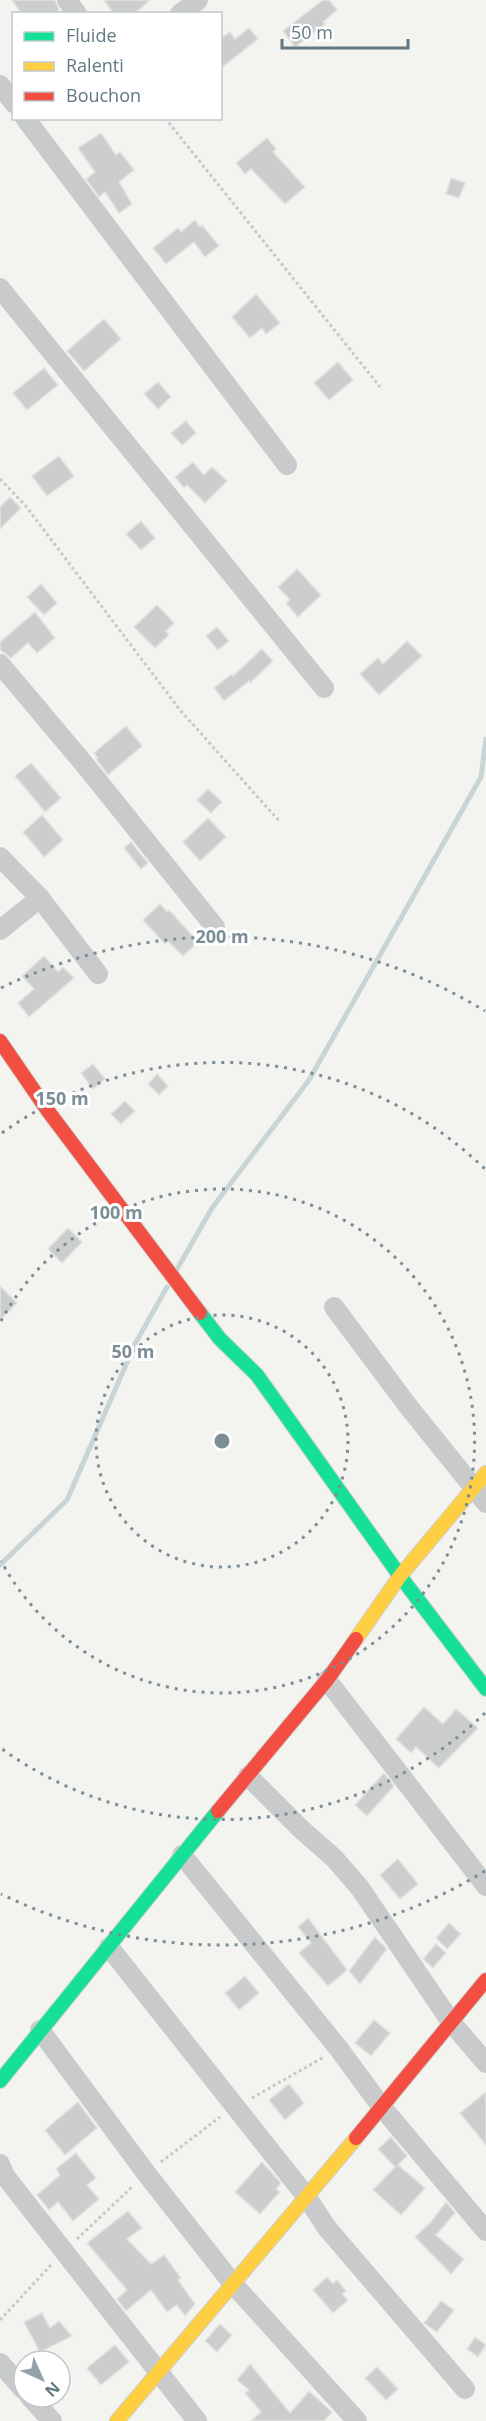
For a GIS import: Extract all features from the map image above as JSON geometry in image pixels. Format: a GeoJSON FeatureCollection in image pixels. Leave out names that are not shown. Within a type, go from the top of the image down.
{"type":"FeatureCollection","features":[{"type":"Feature","properties":{"kind":"street"},"geometry":{"type":"LineString","coordinates":[[183,12],[198,0]]}},
{"type":"Feature","properties":{"kind":"street"},"geometry":{"type":"LineString","coordinates":[[27,120],[286,465]]}},
{"type":"Feature","properties":{"kind":"street"},"geometry":{"type":"LineString","coordinates":[[0,288],[324,688]]}},
{"type":"Feature","properties":{"kind":"street"},"geometry":{"type":"LineString","coordinates":[[0,664],[85,765],[215,927]]}},
{"type":"Feature","properties":{"kind":"street"},"geometry":{"type":"LineString","coordinates":[[0,857],[40,898],[98,974]]}},
{"type":"Feature","properties":{"kind":"street"},"geometry":{"type":"LineString","coordinates":[[0,930],[40,898]]}},
{"type":"Feature","properties":{"kind":"street"},"geometry":{"type":"LineString","coordinates":[[0,1041],[48,1111],[172,1278],[220,1339],[257,1375],[400,1576],[486,1689]]}},
{"type":"Feature","properties":{"kind":"street"},"geometry":{"type":"LineString","coordinates":[[334,1307],[408,1406],[480,1480],[486,1503]]}},
{"type":"Feature","properties":{"kind":"street"},"geometry":{"type":"LineString","coordinates":[[0,2081],[22,2051],[327,1680],[400,1576],[480,1480]]}},
{"type":"Feature","properties":{"kind":"street"},"geometry":{"type":"LineString","coordinates":[[327,1680],[486,1886]]}},
{"type":"Feature","properties":{"kind":"street"},"geometry":{"type":"LineString","coordinates":[[248,1776],[302,1830],[334,1858],[360,1888],[452,2022],[486,2063]]}},
{"type":"Feature","properties":{"kind":"street"},"geometry":{"type":"LineString","coordinates":[[182,1855],[339,2049],[381,2106],[486,2231]]}},
{"type":"Feature","properties":{"kind":"street"},"geometry":{"type":"LineString","coordinates":[[109,1947],[306,2196],[327,2228],[465,2389]]}},
{"type":"Feature","properties":{"kind":"street"},"geometry":{"type":"LineString","coordinates":[[117,2421],[421,2061],[486,1980]]}},
{"type":"Feature","properties":{"kind":"street"},"geometry":{"type":"LineString","coordinates":[[40,2030],[58,2057],[233,2284],[357,2421]]}},
{"type":"Feature","properties":{"kind":"street"},"geometry":{"type":"LineString","coordinates":[[22,2051],[58,2057]]}},
{"type":"Feature","properties":{"kind":"street"},"geometry":{"type":"LineString","coordinates":[[0,2164],[5,2176],[197,2421]]}},
{"type":"Feature","properties":{"kind":"street"},"geometry":{"type":"LineString","coordinates":[[0,2363],[12,2376]]}},
{"type":"Feature","properties":{"kind":"street"},"geometry":{"type":"LineString","coordinates":[[41,2409],[52,2421]]}},
{"type":"Feature","properties":{"kind":"path"},"geometry":{"type":"LineString","coordinates":[[167,120],[380,387]]}},
{"type":"Feature","properties":{"kind":"path"},"geometry":{"type":"LineString","coordinates":[[0,480],[25,505],[180,710],[280,822]]}},
{"type":"Feature","properties":{"kind":"building"},"geometry":{"type":"Polygon","coordinates":[[[12,0],[55,0],[59,10],[57,12],[21,12],[12,0]]]}},
{"type":"Feature","properties":{"kind":"building"},"geometry":{"type":"Polygon","coordinates":[[[104,0],[150,0],[136,12],[113,12],[104,0]]]}},
{"type":"Feature","properties":{"kind":"building"},"geometry":{"type":"Polygon","coordinates":[[[323,0],[329,0],[337,10],[323,22],[325,24],[295,47],[283,31],[323,0]]]}},
{"type":"Feature","properties":{"kind":"building"},"geometry":{"type":"Polygon","coordinates":[[[249,28],[258,39],[222,67],[222,38],[230,32],[235,39],[249,28]]]}},
{"type":"Feature","properties":{"kind":"building"},"geometry":{"type":"Polygon","coordinates":[[[101,133],[116,155],[120,152],[134,170],[119,182],[132,204],[119,213],[105,192],[99,197],[86,179],[95,172],[78,148],[101,133]]]}},
{"type":"Feature","properties":{"kind":"building"},"geometry":{"type":"Polygon","coordinates":[[[267,138],[276,149],[273,152],[305,187],[285,204],[251,169],[245,174],[236,163],[267,138]]]}},
{"type":"Feature","properties":{"kind":"building"},"geometry":{"type":"Polygon","coordinates":[[[451,178],[465,183],[459,198],[446,194],[451,178]]]}},
{"type":"Feature","properties":{"kind":"building"},"geometry":{"type":"Polygon","coordinates":[[[195,220],[219,246],[205,257],[194,242],[166,264],[153,248],[178,228],[181,232],[195,220]]]}},
{"type":"Feature","properties":{"kind":"building"},"geometry":{"type":"Polygon","coordinates":[[[256,294],[280,323],[266,334],[262,328],[250,338],[232,317],[256,294]]]}},
{"type":"Feature","properties":{"kind":"building"},"geometry":{"type":"Polygon","coordinates":[[[104,319],[121,339],[84,371],[67,351],[104,319]]]}},
{"type":"Feature","properties":{"kind":"building"},"geometry":{"type":"Polygon","coordinates":[[[338,362],[353,380],[329,400],[314,383],[338,362]]]}},
{"type":"Feature","properties":{"kind":"building"},"geometry":{"type":"Polygon","coordinates":[[[44,368],[58,385],[27,410],[13,393],[44,368]]]}},
{"type":"Feature","properties":{"kind":"building"},"geometry":{"type":"Polygon","coordinates":[[[158,382],[171,397],[158,409],[144,394],[158,382]]]}},
{"type":"Feature","properties":{"kind":"building"},"geometry":{"type":"Polygon","coordinates":[[[186,421],[196,433],[182,445],[171,433],[186,421]]]}},
{"type":"Feature","properties":{"kind":"building"},"geometry":{"type":"Polygon","coordinates":[[[59,456],[74,476],[47,496],[32,476],[59,456]]]}},
{"type":"Feature","properties":{"kind":"building"},"geometry":{"type":"Polygon","coordinates":[[[193,462],[204,475],[212,467],[227,481],[205,503],[187,485],[184,488],[175,477],[193,462]]]}},
{"type":"Feature","properties":{"kind":"building"},"geometry":{"type":"Polygon","coordinates":[[[10,497],[21,508],[0,529],[0,507],[10,497]]]}},
{"type":"Feature","properties":{"kind":"building"},"geometry":{"type":"Polygon","coordinates":[[[141,521],[155,538],[141,550],[126,534],[141,521]]]}},
{"type":"Feature","properties":{"kind":"building"},"geometry":{"type":"Polygon","coordinates":[[[297,569],[321,595],[298,617],[286,603],[290,600],[278,587],[297,569]]]}},
{"type":"Feature","properties":{"kind":"building"},"geometry":{"type":"Polygon","coordinates":[[[41,584],[57,603],[44,615],[27,597],[41,584]]]}},
{"type":"Feature","properties":{"kind":"building"},"geometry":{"type":"Polygon","coordinates":[[[157,605],[174,623],[166,631],[169,635],[155,648],[134,627],[157,605]]]}},
{"type":"Feature","properties":{"kind":"building"},"geometry":{"type":"Polygon","coordinates":[[[35,612],[55,638],[37,653],[28,643],[11,658],[0,650],[0,642],[35,612]]]}},
{"type":"Feature","properties":{"kind":"building"},"geometry":{"type":"Polygon","coordinates":[[[217,627],[229,641],[218,650],[206,636],[217,627]]]}},
{"type":"Feature","properties":{"kind":"building"},"geometry":{"type":"Polygon","coordinates":[[[407,641],[422,656],[379,695],[360,674],[378,658],[383,664],[407,641]]]}},
{"type":"Feature","properties":{"kind":"building"},"geometry":{"type":"Polygon","coordinates":[[[262,649],[273,661],[250,683],[249,681],[224,701],[214,688],[232,674],[233,676],[262,649]]]}},
{"type":"Feature","properties":{"kind":"building"},"geometry":{"type":"Polygon","coordinates":[[[126,726],[142,746],[108,775],[94,753],[126,726]]]}},
{"type":"Feature","properties":{"kind":"building"},"geometry":{"type":"Polygon","coordinates":[[[31,763],[61,798],[45,812],[15,776],[31,763]]]}},
{"type":"Feature","properties":{"kind":"building"},"geometry":{"type":"Polygon","coordinates":[[[208,789],[222,802],[211,813],[197,800],[208,789]]]}},
{"type":"Feature","properties":{"kind":"building"},"geometry":{"type":"Polygon","coordinates":[[[42,815],[63,840],[44,857],[23,832],[42,815]]]}},
{"type":"Feature","properties":{"kind":"building"},"geometry":{"type":"Polygon","coordinates":[[[208,818],[226,837],[200,861],[183,842],[208,818]]]}},
{"type":"Feature","properties":{"kind":"building"},"geometry":{"type":"Polygon","coordinates":[[[131,842],[148,863],[141,869],[124,848],[131,842]]]}},
{"type":"Feature","properties":{"kind":"building"},"geometry":{"type":"Polygon","coordinates":[[[160,904],[167,912],[169,910],[198,942],[183,956],[168,941],[165,944],[143,920],[160,904]]]}},
{"type":"Feature","properties":{"kind":"building"},"geometry":{"type":"Polygon","coordinates":[[[44,956],[58,972],[63,967],[74,978],[29,1017],[18,1003],[34,989],[22,976],[44,956]]]}},
{"type":"Feature","properties":{"kind":"building"},"geometry":{"type":"Polygon","coordinates":[[[93,1064],[105,1079],[93,1089],[81,1073],[93,1064]]]}},
{"type":"Feature","properties":{"kind":"building"},"geometry":{"type":"Polygon","coordinates":[[[157,1074],[168,1086],[159,1095],[148,1084],[157,1074]]]}},
{"type":"Feature","properties":{"kind":"building"},"geometry":{"type":"Polygon","coordinates":[[[125,1101],[135,1111],[121,1124],[111,1114],[125,1101]]]}},
{"type":"Feature","properties":{"kind":"building"},"geometry":{"type":"Polygon","coordinates":[[[68,1228],[82,1242],[62,1263],[48,1249],[68,1228]]]}},
{"type":"Feature","properties":{"kind":"building"},"geometry":{"type":"Polygon","coordinates":[[[0,1286],[17,1303],[0,1320],[0,1286]]]}},
{"type":"Feature","properties":{"kind":"building"},"geometry":{"type":"Polygon","coordinates":[[[424,1707],[443,1724],[456,1709],[478,1728],[439,1768],[416,1747],[411,1753],[396,1739],[424,1707]]]}},
{"type":"Feature","properties":{"kind":"building"},"geometry":{"type":"Polygon","coordinates":[[[384,1773],[394,1786],[367,1816],[355,1805],[384,1773]]]}},
{"type":"Feature","properties":{"kind":"building"},"geometry":{"type":"Polygon","coordinates":[[[398,1859],[418,1884],[400,1899],[380,1875],[398,1859]]]}},
{"type":"Feature","properties":{"kind":"building"},"geometry":{"type":"Polygon","coordinates":[[[308,1918],[347,1970],[328,1986],[299,1953],[311,1943],[298,1927],[308,1918]]]}},
{"type":"Feature","properties":{"kind":"building"},"geometry":{"type":"Polygon","coordinates":[[[449,1923],[461,1934],[447,1949],[436,1938],[449,1923]]]}},
{"type":"Feature","properties":{"kind":"building"},"geometry":{"type":"Polygon","coordinates":[[[375,1937],[387,1949],[360,1984],[349,1971],[375,1937]]]}},
{"type":"Feature","properties":{"kind":"building"},"geometry":{"type":"Polygon","coordinates":[[[436,1944],[446,1953],[433,1968],[423,1959],[436,1944]]]}},
{"type":"Feature","properties":{"kind":"building"},"geometry":{"type":"Polygon","coordinates":[[[245,1976],[259,1993],[239,2010],[225,1993],[245,1976]]]}},
{"type":"Feature","properties":{"kind":"building"},"geometry":{"type":"Polygon","coordinates":[[[374,2020],[390,2033],[371,2056],[355,2043],[374,2020]]]}},
{"type":"Feature","properties":{"kind":"building"},"geometry":{"type":"Polygon","coordinates":[[[289,2084],[304,2103],[285,2120],[269,2100],[289,2084]]]}},
{"type":"Feature","properties":{"kind":"building"},"geometry":{"type":"Polygon","coordinates":[[[486,2092],[486,2145],[460,2113],[486,2092]]]}},
{"type":"Feature","properties":{"kind":"building"},"geometry":{"type":"Polygon","coordinates":[[[78,2102],[97,2128],[65,2155],[45,2130],[78,2102]]]}},
{"type":"Feature","properties":{"kind":"building"},"geometry":{"type":"Polygon","coordinates":[[[391,2137],[407,2156],[398,2165],[425,2188],[401,2215],[373,2190],[395,2167],[378,2149],[391,2137]]]}},
{"type":"Feature","properties":{"kind":"building"},"geometry":{"type":"Polygon","coordinates":[[[76,2153],[96,2178],[87,2185],[99,2199],[73,2221],[58,2202],[49,2210],[37,2195],[60,2175],[56,2169],[76,2153]]]}},
{"type":"Feature","properties":{"kind":"building"},"geometry":{"type":"Polygon","coordinates":[[[262,2162],[281,2183],[276,2189],[280,2192],[260,2214],[235,2192],[262,2162]]]}},
{"type":"Feature","properties":{"kind":"building"},"geometry":{"type":"Polygon","coordinates":[[[446,2202],[455,2213],[436,2235],[464,2259],[451,2274],[415,2237],[431,2222],[446,2202]]]}},
{"type":"Feature","properties":{"kind":"building"},"geometry":{"type":"Polygon","coordinates":[[[128,2211],[142,2228],[127,2239],[151,2264],[164,2255],[181,2278],[178,2280],[195,2304],[185,2316],[177,2305],[167,2312],[151,2290],[126,2311],[117,2299],[127,2290],[87,2243],[128,2211]]]}},
{"type":"Feature","properties":{"kind":"building"},"geometry":{"type":"Polygon","coordinates":[[[327,2277],[333,2284],[337,2280],[346,2291],[342,2294],[348,2300],[333,2313],[313,2290],[327,2277]]]}},
{"type":"Feature","properties":{"kind":"building"},"geometry":{"type":"Polygon","coordinates":[[[441,2301],[454,2310],[437,2332],[424,2323],[441,2301]]]}},
{"type":"Feature","properties":{"kind":"building"},"geometry":{"type":"Polygon","coordinates":[[[42,2313],[50,2328],[59,2321],[72,2336],[46,2349],[38,2349],[24,2322],[42,2313]]]}},
{"type":"Feature","properties":{"kind":"building"},"geometry":{"type":"Polygon","coordinates":[[[220,2324],[232,2335],[217,2352],[205,2341],[220,2324]]]}},
{"type":"Feature","properties":{"kind":"building"},"geometry":{"type":"Polygon","coordinates":[[[475,2337],[486,2345],[478,2357],[467,2349],[475,2337]]]}},
{"type":"Feature","properties":{"kind":"building"},"geometry":{"type":"Polygon","coordinates":[[[115,2345],[129,2362],[101,2385],[87,2368],[115,2345]]]}},
{"type":"Feature","properties":{"kind":"building"},"geometry":{"type":"Polygon","coordinates":[[[250,2364],[290,2413],[309,2391],[332,2412],[324,2421],[251,2421],[261,2412],[245,2393],[249,2390],[237,2380],[250,2364]]]}},
{"type":"Feature","properties":{"kind":"building"},"geometry":{"type":"Polygon","coordinates":[[[377,2367],[398,2389],[386,2400],[365,2378],[377,2367]]]}},
{"type":"Feature","properties":{"kind":"waterway"},"geometry":{"type":"LineString","coordinates":[[176,1271],[212,1208],[309,1080],[481,777],[486,739]]}},
{"type":"Feature","properties":{"kind":"waterway"},"geometry":{"type":"LineString","coordinates":[[0,1565],[67,1500],[135,1344],[167,1287]]}},
{"type":"Feature","properties":{"kind":"traffic: fast"},"geometry":{"type":"LineString","coordinates":[[200,1313],[220,1339],[257,1375],[400,1576],[486,1689]]}},
{"type":"Feature","properties":{"kind":"traffic: fast"},"geometry":{"type":"LineString","coordinates":[[0,2081],[218,1811]]}},
{"type":"Feature","properties":{"kind":"traffic: slow"},"geometry":{"type":"LineString","coordinates":[[356,1639],[400,1576],[486,1473]]}},
{"type":"Feature","properties":{"kind":"traffic: slow"},"geometry":{"type":"LineString","coordinates":[[117,2421],[356,2138]]}},
{"type":"Feature","properties":{"kind":"traffic: jam"},"geometry":{"type":"LineString","coordinates":[[0,1041],[48,1111],[200,1313]]}},
{"type":"Feature","properties":{"kind":"traffic: jam"},"geometry":{"type":"LineString","coordinates":[[218,1811],[327,1680],[356,1639]]}},
{"type":"Feature","properties":{"kind":"traffic: jam"},"geometry":{"type":"LineString","coordinates":[[356,2138],[486,1980]]}}]}
